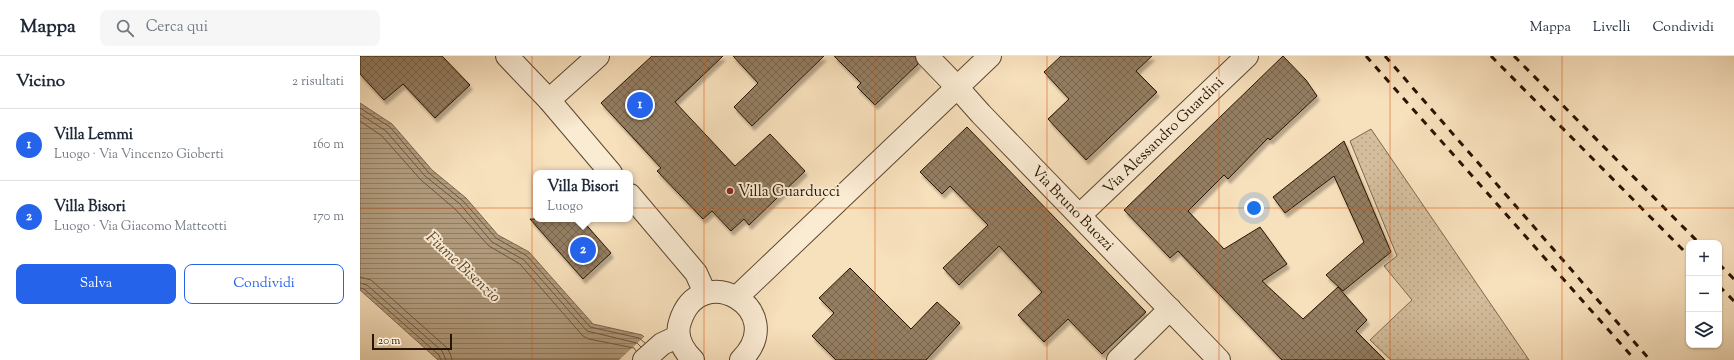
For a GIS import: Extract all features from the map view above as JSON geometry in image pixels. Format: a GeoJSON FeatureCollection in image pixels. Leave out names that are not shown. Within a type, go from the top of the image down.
{"type":"FeatureCollection","features":[{"type":"Feature","properties":{"kind":"street"},"geometry":{"type":"LineString","coordinates":[[507,56],[549,100],[608,170]]}},
{"type":"Feature","properties":{"kind":"street"},"geometry":{"type":"LineString","coordinates":[[549,100],[598,56]]}},
{"type":"Feature","properties":{"kind":"street","name":"Via Bruno Buozzi"},"geometry":{"type":"LineString","coordinates":[[927,56],[981,114],[1220,360]]}},
{"type":"Feature","properties":{"kind":"street"},"geometry":{"type":"LineString","coordinates":[[737,297],[990,56]]}},
{"type":"Feature","properties":{"kind":"street","name":"Via Alessandro Guardini"},"geometry":{"type":"LineString","coordinates":[[1080,215],[1247,56]]}},
{"type":"Feature","properties":{"kind":"street"},"geometry":{"type":"LineString","coordinates":[[633,199],[696,273],[705,293]]}},
{"type":"Feature","properties":{"kind":"street"},"geometry":{"type":"LineString","coordinates":[[693,360],[682,346],[679,336],[679,324],[688,305],[696,298],[705,293],[722,292],[737,297],[747,306],[755,323],[754,342],[749,358]]}},
{"type":"Feature","properties":{"kind":"street"},"geometry":{"type":"LineString","coordinates":[[1118,360],[1170,309]]}},
{"type":"Feature","properties":{"kind":"street"},"geometry":{"type":"LineString","coordinates":[[650,354],[679,336]]}},
{"type":"Feature","properties":{"kind":"shaded area"},"geometry":{"type":"Polygon","coordinates":[[[1371,129],[1529,360],[1391,360],[1370,340],[1412,300],[1384,266],[1397,256],[1350,141],[1371,129]]]}},
{"type":"Feature","properties":{"kind":"water","name":"Fiume Bisenzio"},"geometry":{"type":"Polygon","coordinates":[[[360,103],[392,124],[432,170],[466,198],[498,235],[529,252],[593,324],[642,335],[666,360],[438,360],[360,290],[360,103]]]}},
{"type":"Feature","properties":{"kind":"pier"},"geometry":{"type":"Polygon","coordinates":[[[645,336],[668,360],[619,360],[645,336]]]}},
{"type":"Feature","properties":{"kind":"building"},"geometry":{"type":"Polygon","coordinates":[[[360,56],[442,56],[470,85],[435,118],[403,84],[384,100],[360,74],[360,56]]]}},
{"type":"Feature","properties":{"kind":"building"},"geometry":{"type":"Polygon","coordinates":[[[652,56],[723,56],[675,102],[735,166],[770,134],[805,171],[749,225],[744,219],[731,231],[712,211],[703,219],[657,171],[661,168],[601,103],[652,56]]]}},
{"type":"Feature","properties":{"kind":"building"},"geometry":{"type":"Polygon","coordinates":[[[733,56],[824,56],[752,126],[734,107],[758,83],[733,56]]]}},
{"type":"Feature","properties":{"kind":"building"},"geometry":{"type":"Polygon","coordinates":[[[834,56],[915,56],[918,64],[875,105],[857,87],[861,83],[834,56]]]}},
{"type":"Feature","properties":{"kind":"building"},"geometry":{"type":"Polygon","coordinates":[[[1061,56],[1152,56],[1136,71],[1157,92],[1086,160],[1048,119],[1069,99],[1044,72],[1061,56]]]}},
{"type":"Feature","properties":{"kind":"building"},"geometry":{"type":"Polygon","coordinates":[[[1283,56],[1306,80],[1317,96],[1270,140],[1268,138],[1228,179],[1224,175],[1188,211],[1224,249],[1260,227],[1287,264],[1262,281],[1303,319],[1338,287],[1367,320],[1356,331],[1385,360],[1282,360],[1178,251],[1170,258],[1124,210],[1283,56]]]}},
{"type":"Feature","properties":{"kind":"building"},"geometry":{"type":"Polygon","coordinates":[[[967,127],[1146,312],[1102,354],[1068,319],[1044,342],[1018,315],[1042,292],[999,246],[959,285],[943,268],[988,225],[950,186],[942,194],[920,172],[967,127]]]}},
{"type":"Feature","properties":{"kind":"building"},"geometry":{"type":"Polygon","coordinates":[[[1344,141],[1391,252],[1343,291],[1326,275],[1364,242],[1334,176],[1285,213],[1273,197],[1344,141]]]}},
{"type":"Feature","properties":{"kind":"building"},"geometry":{"type":"Polygon","coordinates":[[[530,219],[533,219],[533,222],[584,222],[611,253],[583,279],[530,219]]]}},
{"type":"Feature","properties":{"kind":"building"},"geometry":{"type":"Polygon","coordinates":[[[850,268],[911,329],[937,302],[960,323],[926,360],[836,360],[812,336],[834,313],[819,298],[850,268]]]}},
{"type":"Feature","properties":{"kind":"railway"},"geometry":{"type":"LineString","coordinates":[[1366,56],[1635,360]]}},
{"type":"Feature","properties":{"kind":"railway"},"geometry":{"type":"LineString","coordinates":[[1385,56],[1650,360]]}},
{"type":"Feature","properties":{"kind":"railway"},"geometry":{"type":"LineString","coordinates":[[1491,56],[1686,253]]}},
{"type":"Feature","properties":{"kind":"railway"},"geometry":{"type":"LineString","coordinates":[[1514,56],[1696,240]]}},
{"type":"Feature","properties":{"kind":"railway"},"geometry":{"type":"LineString","coordinates":[[1722,267],[1734,279]]}},
{"type":"Feature","properties":{"kind":"railway"},"geometry":{"type":"LineString","coordinates":[[1722,289],[1734,301]]}},
{"type":"Feature","properties":{"kind":"place","name":"Villa Lemmi"},"geometry":{"type":"Point","coordinates":[640,105]}},
{"type":"Feature","properties":{"kind":"place","name":"Villa Guarducci"},"geometry":{"type":"Point","coordinates":[730,191]}},
{"type":"Feature","properties":{"kind":"place","name":"Villa Bisori"},"geometry":{"type":"Point","coordinates":[583,250]}}]}
